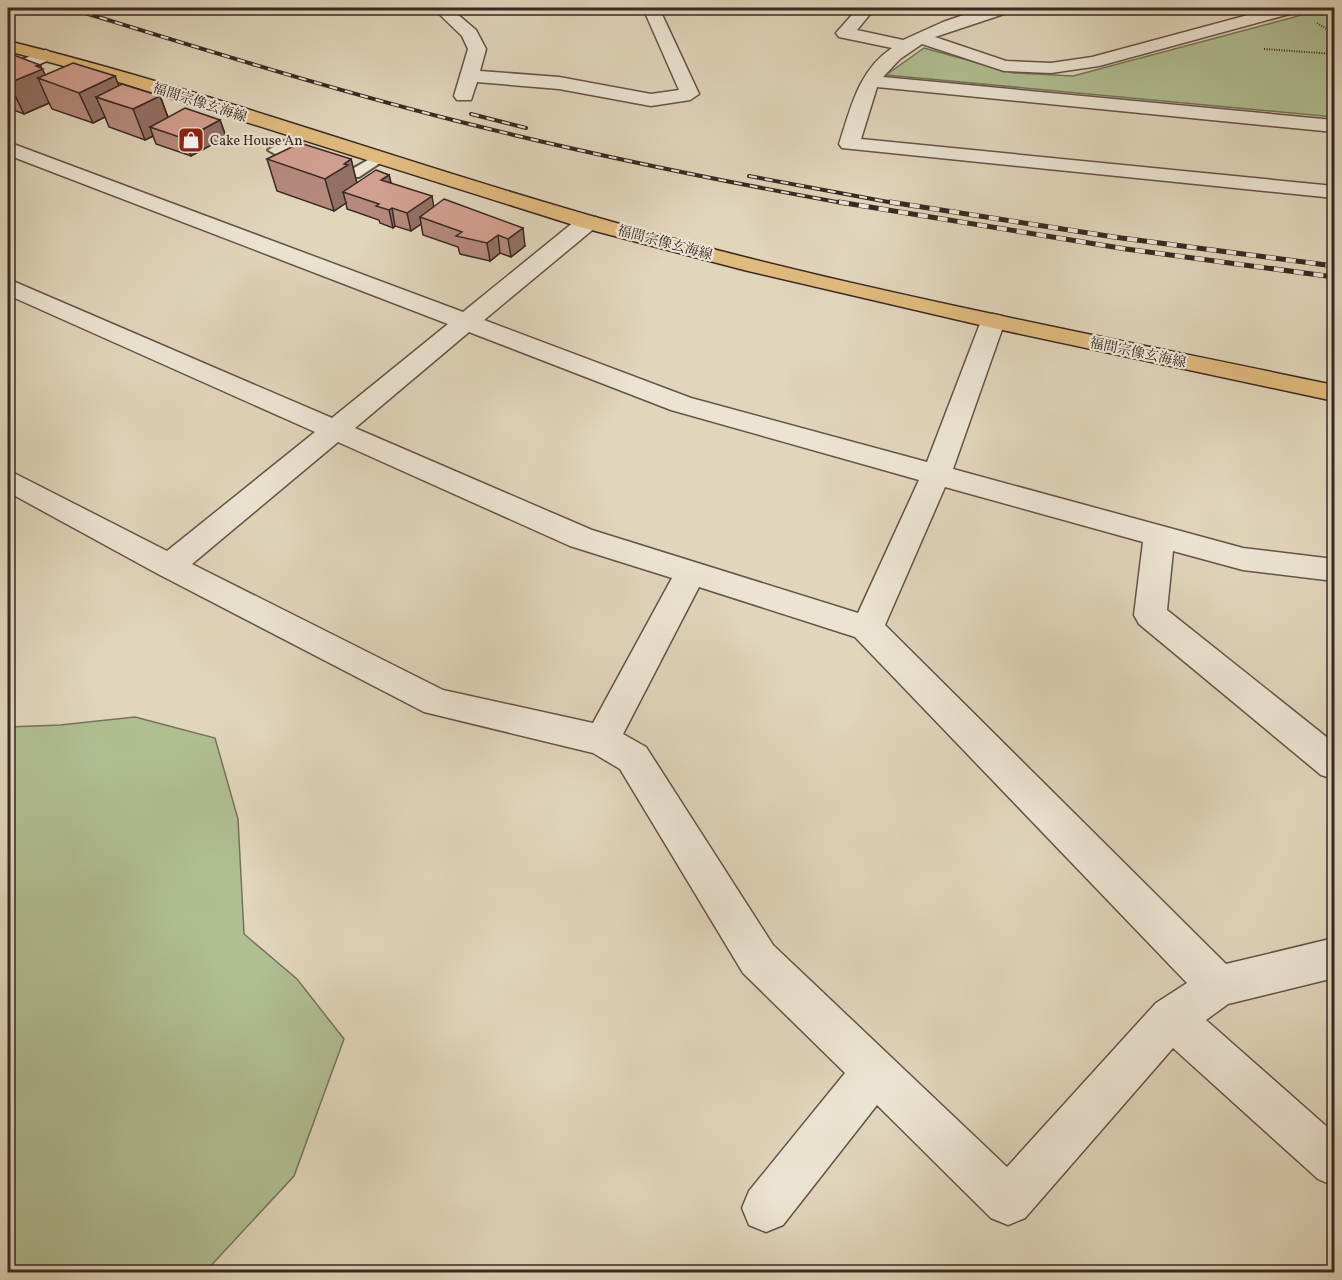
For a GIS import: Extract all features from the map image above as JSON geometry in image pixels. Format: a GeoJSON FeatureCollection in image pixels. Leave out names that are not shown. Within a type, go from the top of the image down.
{"type":"FeatureCollection","features":[{"type":"Feature","properties":{"kind":"main road","name":"福間宗像玄海線"},"geometry":{"type":"LineString","coordinates":[[8,46],[46,55],[87,73],[302,135],[588,222],[752,265],[993,321],[1335,393]]}},
{"type":"Feature","properties":{"kind":"street"},"geometry":{"type":"LineString","coordinates":[[441,8],[471,34],[477,49],[464,96]]}},
{"type":"Feature","properties":{"kind":"street"},"geometry":{"type":"LineString","coordinates":[[471,76],[559,83],[651,100],[690,94],[651,8]]}},
{"type":"Feature","properties":{"kind":"street"},"geometry":{"type":"LineString","coordinates":[[867,8],[845,33],[913,42],[1004,66],[1051,68],[1093,62],[1286,8]]}},
{"type":"Feature","properties":{"kind":"street"},"geometry":{"type":"LineString","coordinates":[[1004,8],[913,42],[870,81],[849,144],[1335,192]]}},
{"type":"Feature","properties":{"kind":"street"},"geometry":{"type":"LineString","coordinates":[[8,72],[46,55]]}},
{"type":"Feature","properties":{"kind":"street"},"geometry":{"type":"LineString","coordinates":[[870,81],[1335,126]]}},
{"type":"Feature","properties":{"kind":"street"},"geometry":{"type":"LineString","coordinates":[[8,167],[18,153],[681,404],[1243,559],[1335,570]]}},
{"type":"Feature","properties":{"kind":"street"},"geometry":{"type":"LineString","coordinates":[[169,566],[588,222]]}},
{"type":"Feature","properties":{"kind":"street"},"geometry":{"type":"LineString","coordinates":[[8,286],[335,432],[581,538],[867,628],[1219,986]]}},
{"type":"Feature","properties":{"kind":"street"},"geometry":{"type":"LineString","coordinates":[[867,628],[936,475],[993,321]]}},
{"type":"Feature","properties":{"kind":"street"},"geometry":{"type":"LineString","coordinates":[[8,480],[169,566],[436,702],[602,740],[633,758],[758,959],[1008,1201],[1171,1018],[1219,986],[1335,958]]}},
{"type":"Feature","properties":{"kind":"street"},"geometry":{"type":"LineString","coordinates":[[1159,535],[1150,615],[1335,764]]}},
{"type":"Feature","properties":{"kind":"street"},"geometry":{"type":"LineString","coordinates":[[602,740],[690,573]]}},
{"type":"Feature","properties":{"kind":"street"},"geometry":{"type":"LineString","coordinates":[[1171,1018],[1335,1163]]}},
{"type":"Feature","properties":{"kind":"street"},"geometry":{"type":"LineString","coordinates":[[766,1208],[874,1071]]}},
{"type":"Feature","properties":{"kind":"lane"},"geometry":{"type":"LineString","coordinates":[[275,150],[302,135]]}},
{"type":"Feature","properties":{"kind":"lane"},"geometry":{"type":"LineString","coordinates":[[354,174],[378,158]]}},
{"type":"Feature","properties":{"kind":"path"},"geometry":{"type":"LineString","coordinates":[[1311,20],[1335,33]]}},
{"type":"Feature","properties":{"kind":"path"},"geometry":{"type":"LineString","coordinates":[[1259,49],[1335,54]]}},
{"type":"Feature","properties":{"kind":"green space"},"geometry":{"type":"Polygon","coordinates":[[[1334,8],[1334,117],[886,75],[924,48],[1014,73],[1073,76],[1334,8]]]}},
{"type":"Feature","properties":{"kind":"green space"},"geometry":{"type":"Polygon","coordinates":[[[135,717],[215,738],[238,819],[244,934],[297,979],[344,1039],[294,1176],[205,1272],[8,1272],[8,727],[60,725],[135,717]]]}},
{"type":"Feature","properties":{"kind":"building"},"geometry":{"type":"Polygon","coordinates":[[[11,54],[40,65],[36,66],[43,69],[8,83],[8,56],[11,54]]]}},
{"type":"Feature","properties":{"kind":"building"},"geometry":{"type":"Polygon","coordinates":[[[73,63],[115,76],[79,93],[38,78],[73,63]]]}},
{"type":"Feature","properties":{"kind":"building"},"geometry":{"type":"Polygon","coordinates":[[[122,84],[160,96],[133,109],[96,97],[122,84]]]}},
{"type":"Feature","properties":{"kind":"building"},"geometry":{"type":"Polygon","coordinates":[[[185,108],[220,120],[185,139],[150,127],[185,108]]]}},
{"type":"Feature","properties":{"kind":"building"},"geometry":{"type":"Polygon","coordinates":[[[300,143],[351,159],[344,164],[348,165],[325,179],[267,159],[300,143]]]}},
{"type":"Feature","properties":{"kind":"building"},"geometry":{"type":"Polygon","coordinates":[[[376,170],[389,175],[381,180],[432,196],[407,213],[376,206],[379,204],[343,192],[376,170]]]}},
{"type":"Feature","properties":{"kind":"building"},"geometry":{"type":"Polygon","coordinates":[[[444,199],[523,228],[508,239],[498,235],[487,243],[456,236],[462,232],[420,217],[444,199]]]}},
{"type":"Feature","properties":{"kind":"railway"},"geometry":{"type":"LineString","coordinates":[[69,8],[212,52],[453,120],[649,165],[848,204]]}},
{"type":"Feature","properties":{"kind":"railway"},"geometry":{"type":"LineString","coordinates":[[471,114],[526,128]]}},
{"type":"Feature","properties":{"kind":"railway"},"geometry":{"type":"LineString","coordinates":[[749,176],[899,204]]}},
{"type":"Feature","properties":{"kind":"railway"},"geometry":{"type":"LineString","coordinates":[[839,202],[1126,249],[1334,277]]}},
{"type":"Feature","properties":{"kind":"railway"},"geometry":{"type":"LineString","coordinates":[[890,202],[1114,237],[1334,266]]}},
{"type":"Feature","properties":{"kind":"place","name":"Cake House An"},"geometry":{"type":"Point","coordinates":[191,140]}}]}
